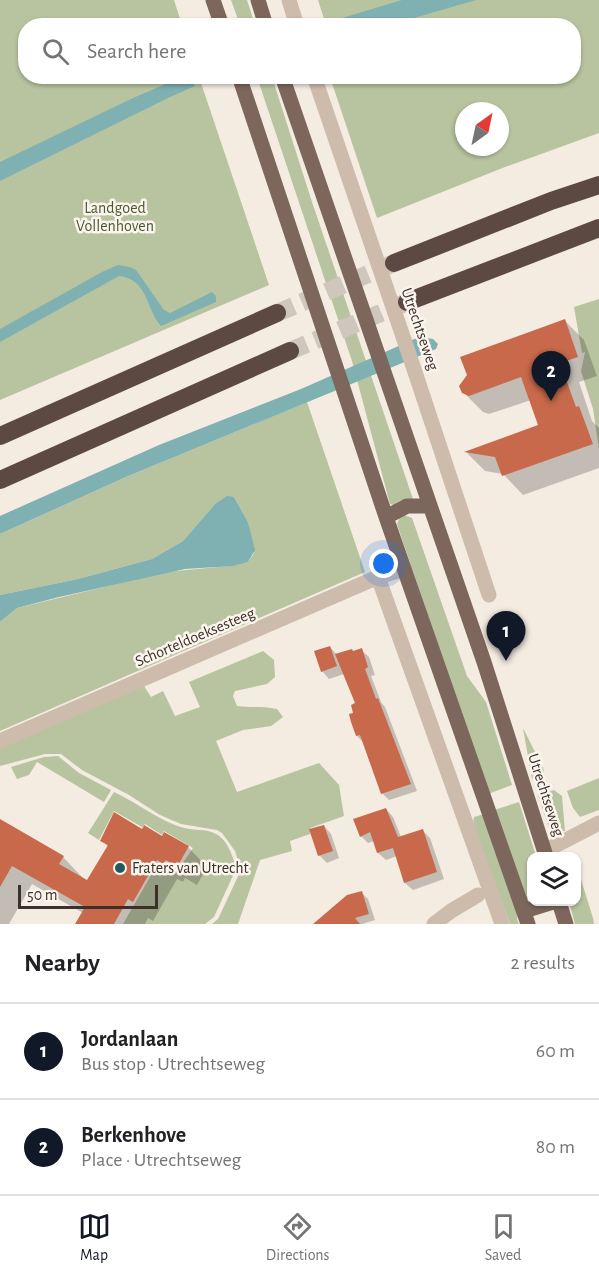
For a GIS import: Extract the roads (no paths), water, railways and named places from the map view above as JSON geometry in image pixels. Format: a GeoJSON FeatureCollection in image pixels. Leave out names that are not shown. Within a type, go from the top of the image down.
{"type":"FeatureCollection","features":[{"type":"Feature","properties":{"kind":"highway"},"geometry":{"type":"LineString","coordinates":[[394,263],[551,201],[599,185]]}},
{"type":"Feature","properties":{"kind":"highway"},"geometry":{"type":"LineString","coordinates":[[407,302],[599,228]]}},
{"type":"Feature","properties":{"kind":"highway"},"geometry":{"type":"LineString","coordinates":[[0,436],[277,313]]}},
{"type":"Feature","properties":{"kind":"highway"},"geometry":{"type":"LineString","coordinates":[[0,480],[290,351]]}},
{"type":"Feature","properties":{"kind":"main road"},"geometry":{"type":"LineString","coordinates":[[213,0],[219,18]]}},
{"type":"Feature","properties":{"kind":"main road"},"geometry":{"type":"LineString","coordinates":[[258,0],[264,18]]}},
{"type":"Feature","properties":{"kind":"main road"},"geometry":{"type":"LineString","coordinates":[[242,84],[386,517],[526,918],[546,906]]}},
{"type":"Feature","properties":{"kind":"main road","name":"Utrechtseweg"},"geometry":{"type":"LineString","coordinates":[[285,84],[430,506],[545,852]]}},
{"type":"Feature","properties":{"kind":"main road"},"geometry":{"type":"LineString","coordinates":[[386,517],[407,506],[430,506]]}},
{"type":"Feature","properties":{"kind":"main road"},"geometry":{"type":"LineString","coordinates":[[560,906],[566,924]]}},
{"type":"Feature","properties":{"kind":"street"},"geometry":{"type":"LineString","coordinates":[[289,0],[295,18]]}},
{"type":"Feature","properties":{"kind":"street","name":"Utrechtseweg"},"geometry":{"type":"LineString","coordinates":[[317,84],[489,595]]}},
{"type":"Feature","properties":{"kind":"street","name":"Schorteldoeksesteeg"},"geometry":{"type":"LineString","coordinates":[[0,741],[378,577],[405,569]]}},
{"type":"Feature","properties":{"kind":"street"},"geometry":{"type":"LineString","coordinates":[[378,577],[502,924]]}},
{"type":"Feature","properties":{"kind":"street"},"geometry":{"type":"LineString","coordinates":[[549,852],[599,823]]}},
{"type":"Feature","properties":{"kind":"street"},"geometry":{"type":"LineString","coordinates":[[434,924],[478,895]]}},
{"type":"Feature","properties":{"kind":"water"},"geometry":{"type":"Polygon","coordinates":[[[402,0],[476,0],[414,18],[342,18],[402,0]]]}},
{"type":"Feature","properties":{"kind":"water"},"geometry":{"type":"Polygon","coordinates":[[[166,84],[194,84],[195,86],[0,181],[0,162],[166,84]]]}},
{"type":"Feature","properties":{"kind":"water"},"geometry":{"type":"Polygon","coordinates":[[[118,265],[136,270],[164,310],[170,313],[212,292],[216,296],[216,302],[161,326],[136,283],[119,276],[0,342],[0,329],[118,265]]]}},
{"type":"Feature","properties":{"kind":"water"},"geometry":{"type":"Polygon","coordinates":[[[419,337],[433,339],[438,344],[436,349],[126,477],[0,534],[0,516],[159,445],[301,389],[419,337]]]}},
{"type":"Feature","properties":{"kind":"water"},"geometry":{"type":"Polygon","coordinates":[[[227,496],[234,497],[248,522],[255,550],[248,562],[233,566],[185,569],[59,597],[17,608],[0,622],[0,595],[78,579],[152,559],[183,541],[215,504],[227,496]]]}},
{"type":"Feature","properties":{"kind":"tunnel"},"geometry":{"type":"LineString","coordinates":[[277,313],[394,263]]}},
{"type":"Feature","properties":{"kind":"tunnel"},"geometry":{"type":"LineString","coordinates":[[290,351],[407,302]]}},
{"type":"Feature","properties":{"kind":"place","name":"Berkenhove"},"geometry":{"type":"Point","coordinates":[551,401]}},
{"type":"Feature","properties":{"kind":"place","name":"Jordanlaan"},"geometry":{"type":"Point","coordinates":[506,661]}},
{"type":"Feature","properties":{"kind":"place","name":"Fraters van Utrecht"},"geometry":{"type":"Point","coordinates":[120,868]}},
{"type":"Feature","properties":{"kind":"park label","name":"Landgoed Vollenhoven"},"geometry":{"type":"Point","coordinates":[115,217]}}]}
